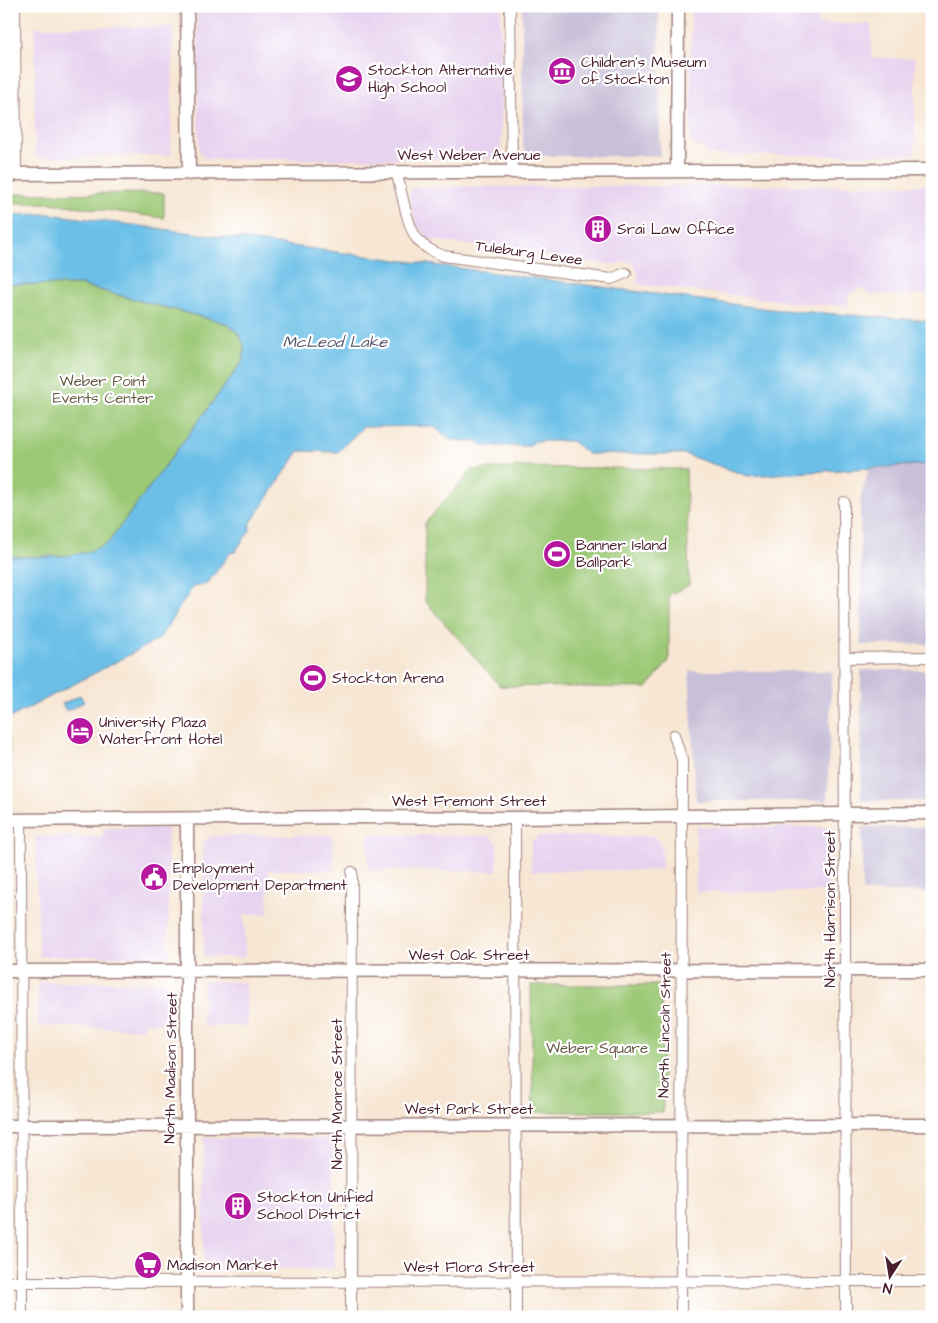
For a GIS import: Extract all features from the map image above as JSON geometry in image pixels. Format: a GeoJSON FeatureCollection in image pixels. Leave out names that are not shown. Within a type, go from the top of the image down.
{"type":"FeatureCollection","features":[{"type":"Feature","properties":{"kind":"street"},"geometry":{"type":"LineString","coordinates":[[186,6],[189,174]]}},
{"type":"Feature","properties":{"kind":"street"},"geometry":{"type":"LineString","coordinates":[[510,6],[512,171]]}},
{"type":"Feature","properties":{"kind":"street"},"geometry":{"type":"LineString","coordinates":[[677,170],[678,6]]}},
{"type":"Feature","properties":{"kind":"street"},"geometry":{"type":"LineString","coordinates":[[10,175],[15,10]]}},
{"type":"Feature","properties":{"kind":"street","name":"West Weber Avenue"},"geometry":{"type":"LineString","coordinates":[[10,175],[932,170]]}},
{"type":"Feature","properties":{"kind":"street","name":"Tuleburg Levee"},"geometry":{"type":"LineString","coordinates":[[396,172],[412,228],[418,239],[429,250],[444,256],[611,279],[626,273]]}},
{"type":"Feature","properties":{"kind":"street","name":"North Harrison Street"},"geometry":{"type":"LineString","coordinates":[[844,502],[846,1317]]}},
{"type":"Feature","properties":{"kind":"street"},"geometry":{"type":"LineString","coordinates":[[845,658],[932,657]]}},
{"type":"Feature","properties":{"kind":"street","name":"North Lincoln Street"},"geometry":{"type":"LineString","coordinates":[[674,735],[682,760],[681,1317]]}},
{"type":"Feature","properties":{"kind":"street","name":"West Fremont Street"},"geometry":{"type":"LineString","coordinates":[[6,820],[515,818],[932,813]]}},
{"type":"Feature","properties":{"kind":"street"},"geometry":{"type":"LineString","coordinates":[[515,818],[516,1317]]}},
{"type":"Feature","properties":{"kind":"street","name":"North Madison Street"},"geometry":{"type":"LineString","coordinates":[[187,819],[187,1317]]}},
{"type":"Feature","properties":{"kind":"street"},"geometry":{"type":"LineString","coordinates":[[22,821],[22,1317]]}},
{"type":"Feature","properties":{"kind":"street","name":"North Monroe Street"},"geometry":{"type":"LineString","coordinates":[[351,1317],[352,872]]}},
{"type":"Feature","properties":{"kind":"street","name":"West Oak Street"},"geometry":{"type":"LineString","coordinates":[[6,971],[516,972],[932,970]]}},
{"type":"Feature","properties":{"kind":"street","name":"West Park Street"},"geometry":{"type":"LineString","coordinates":[[6,1126],[932,1125]]}},
{"type":"Feature","properties":{"kind":"street","name":"West Flora Street"},"geometry":{"type":"LineString","coordinates":[[6,1282],[932,1281]]}},
{"type":"Feature","properties":{"kind":"shaded area","name":"Stockton Alternative High School"},"geometry":{"type":"Polygon","coordinates":[[[197,6],[501,6],[501,152],[494,159],[206,159],[199,152],[197,6]]]}},
{"type":"Feature","properties":{"kind":"shaded area"},"geometry":{"type":"Polygon","coordinates":[[[522,6],[659,6],[660,156],[530,156],[523,147],[522,6]]]}},
{"type":"Feature","properties":{"kind":"shaded area"},"geometry":{"type":"Polygon","coordinates":[[[691,6],[817,6],[817,24],[871,24],[872,58],[915,58],[915,155],[713,155],[691,143],[691,6]]]}},
{"type":"Feature","properties":{"kind":"shaded area"},"geometry":{"type":"Polygon","coordinates":[[[35,27],[173,27],[171,155],[35,158],[35,27]]]}},
{"type":"Feature","properties":{"kind":"shaded area"},"geometry":{"type":"Polygon","coordinates":[[[932,185],[932,294],[871,295],[860,288],[850,293],[847,306],[808,304],[636,284],[639,274],[633,263],[623,261],[614,265],[429,240],[416,224],[409,195],[412,187],[932,185]]]}},
{"type":"Feature","properties":{"kind":"shaded area"},"geometry":{"type":"Polygon","coordinates":[[[932,464],[932,644],[861,645],[860,500],[869,469],[932,464]]]}},
{"type":"Feature","properties":{"kind":"shaded area"},"geometry":{"type":"Polygon","coordinates":[[[861,670],[932,670],[932,801],[861,801],[861,670]]]}},
{"type":"Feature","properties":{"kind":"shaded area"},"geometry":{"type":"Polygon","coordinates":[[[689,671],[832,671],[827,801],[696,801],[689,671]]]}},
{"type":"Feature","properties":{"kind":"shaded area"},"geometry":{"type":"Polygon","coordinates":[[[696,827],[827,827],[827,892],[696,892],[696,827]]]}},
{"type":"Feature","properties":{"kind":"shaded area"},"geometry":{"type":"Polygon","coordinates":[[[862,827],[932,827],[932,892],[862,892],[862,827]]]}},
{"type":"Feature","properties":{"kind":"shaded area"},"geometry":{"type":"Polygon","coordinates":[[[103,828],[167,828],[169,956],[39,956],[35,837],[103,837],[103,828]]]}},
{"type":"Feature","properties":{"kind":"shaded area"},"geometry":{"type":"Polygon","coordinates":[[[333,835],[333,870],[269,870],[268,914],[244,914],[245,957],[204,957],[203,842],[211,836],[333,835]]]}},
{"type":"Feature","properties":{"kind":"shaded area"},"geometry":{"type":"Polygon","coordinates":[[[368,835],[490,836],[497,843],[497,871],[368,870],[368,835]]]}},
{"type":"Feature","properties":{"kind":"shaded area"},"geometry":{"type":"Polygon","coordinates":[[[538,836],[654,836],[661,843],[662,870],[531,871],[531,843],[538,836]]]}},
{"type":"Feature","properties":{"kind":"shaded area"},"geometry":{"type":"Polygon","coordinates":[[[203,981],[246,982],[247,1026],[203,1026],[203,981]]]}},
{"type":"Feature","properties":{"kind":"shaded area"},"geometry":{"type":"Polygon","coordinates":[[[38,982],[168,982],[169,1023],[143,1023],[143,1029],[38,1026],[38,982]]]}},
{"type":"Feature","properties":{"kind":"shaded area"},"geometry":{"type":"Polygon","coordinates":[[[204,1138],[334,1139],[334,1269],[204,1268],[204,1138]]]}},
{"type":"Feature","properties":{"kind":"green space"},"geometry":{"type":"Polygon","coordinates":[[[164,193],[164,218],[50,203],[6,203],[6,194],[164,193]]]}},
{"type":"Feature","properties":{"kind":"green space","name":"Weber Point Events Center"},"geometry":{"type":"Polygon","coordinates":[[[6,284],[80,285],[225,323],[235,330],[242,339],[244,349],[243,361],[108,543],[93,551],[73,556],[6,557],[6,284]]]}},
{"type":"Feature","properties":{"kind":"green space","name":"Banner Island Ballpark"},"geometry":{"type":"Polygon","coordinates":[[[517,467],[686,469],[689,585],[669,595],[669,661],[647,688],[500,686],[425,601],[425,523],[472,470],[517,467]]]}},
{"type":"Feature","properties":{"kind":"green space"},"geometry":{"type":"Polygon","coordinates":[[[6,724],[10,744],[10,810],[6,810],[6,724]]]}},
{"type":"Feature","properties":{"kind":"green space","name":"Weber Square"},"geometry":{"type":"Polygon","coordinates":[[[531,985],[661,985],[663,1112],[533,1112],[531,985]]]}},
{"type":"Feature","properties":{"kind":"water","name":"McLeod Lake"},"geometry":{"type":"Polygon","coordinates":[[[49,214],[769,309],[932,321],[932,464],[748,476],[684,454],[588,454],[572,441],[534,441],[530,446],[483,446],[477,442],[451,440],[433,426],[363,427],[338,452],[299,451],[250,524],[250,530],[235,552],[230,553],[207,584],[193,587],[159,639],[6,720],[6,557],[71,555],[96,549],[108,543],[243,361],[244,355],[242,339],[235,330],[225,323],[80,285],[6,284],[6,215],[49,214]]]}},
{"type":"Feature","properties":{"kind":"water"},"geometry":{"type":"Polygon","coordinates":[[[80,695],[84,702],[66,711],[62,704],[80,695]]]}},
{"type":"Feature","properties":{"kind":"place","name":"Children's Museum of Stockton"},"geometry":{"type":"Point","coordinates":[562,71]}},
{"type":"Feature","properties":{"kind":"place","name":"Stockton Alternative High School"},"geometry":{"type":"Point","coordinates":[349,79]}},
{"type":"Feature","properties":{"kind":"place","name":"Srai Law Office"},"geometry":{"type":"Point","coordinates":[598,229]}},
{"type":"Feature","properties":{"kind":"place","name":"Banner Island Ballpark"},"geometry":{"type":"Point","coordinates":[557,554]}},
{"type":"Feature","properties":{"kind":"place","name":"Stockton Arena"},"geometry":{"type":"Point","coordinates":[313,678]}},
{"type":"Feature","properties":{"kind":"place","name":"University Plaza Waterfront Hotel"},"geometry":{"type":"Point","coordinates":[80,731]}},
{"type":"Feature","properties":{"kind":"place","name":"Employment Development Department"},"geometry":{"type":"Point","coordinates":[154,877]}},
{"type":"Feature","properties":{"kind":"place","name":"Stockton Unified School District"},"geometry":{"type":"Point","coordinates":[238,1206]}},
{"type":"Feature","properties":{"kind":"place","name":"Madison Market"},"geometry":{"type":"Point","coordinates":[148,1265]}}]}
